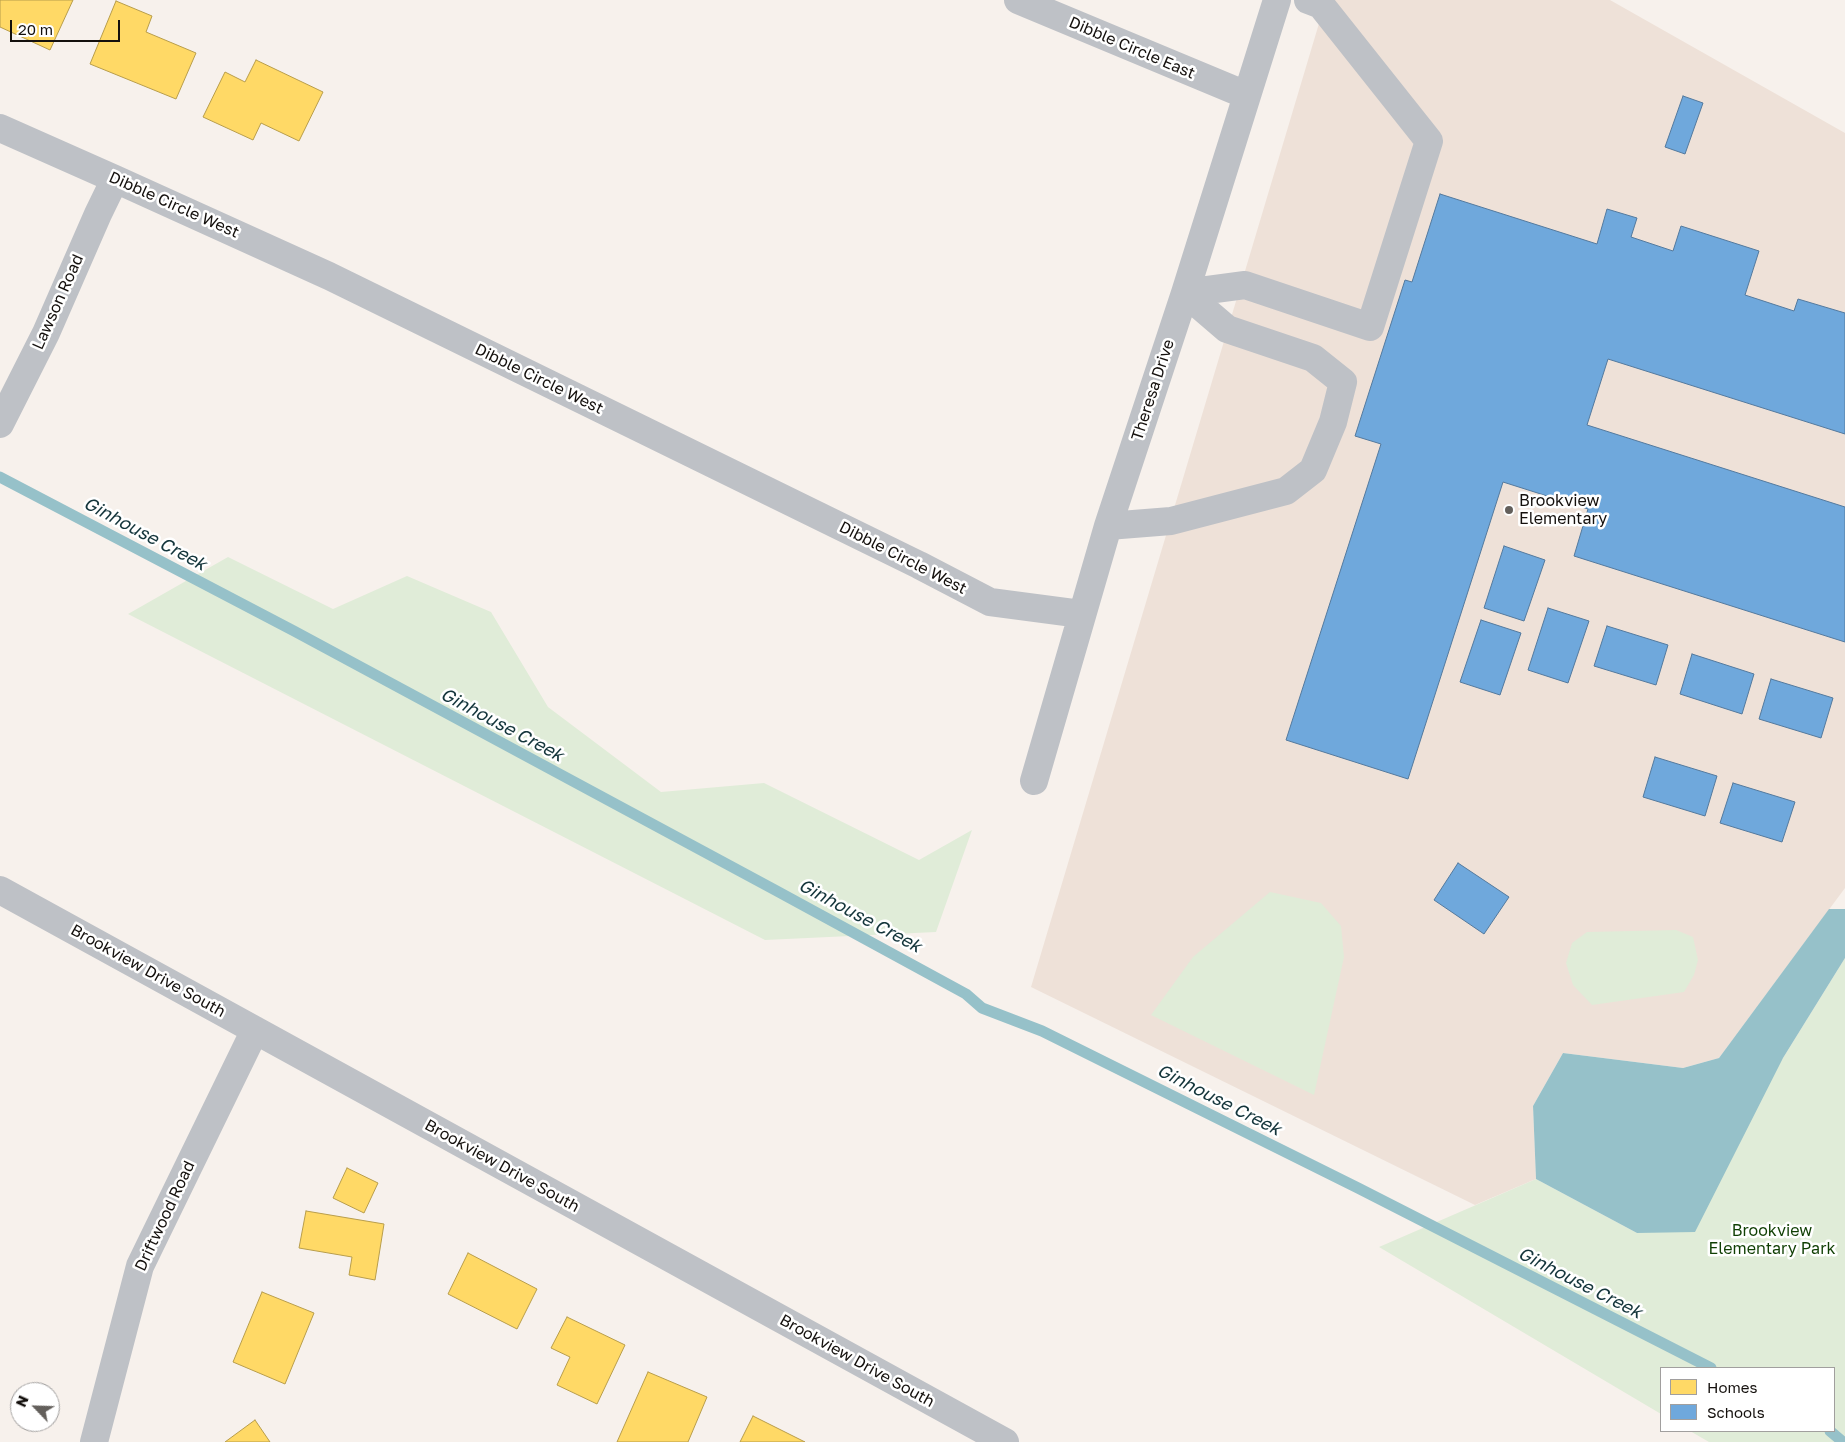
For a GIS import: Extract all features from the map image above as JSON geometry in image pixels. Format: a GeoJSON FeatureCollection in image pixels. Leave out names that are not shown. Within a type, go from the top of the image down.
{"type":"FeatureCollection","features":[{"type":"Feature","properties":{"kind":"street","name":"Dibble Circle East"},"geometry":{"type":"LineString","coordinates":[[1018,0],[1246,95]]}},
{"type":"Feature","properties":{"kind":"street","name":"Theresa Drive"},"geometry":{"type":"LineString","coordinates":[[1034,781],[1108,526],[1185,293],[1277,0]]}},
{"type":"Feature","properties":{"kind":"street"},"geometry":{"type":"LineString","coordinates":[[1185,293],[1245,284],[1370,327],[1429,141],[1321,5],[1308,0]]}},
{"type":"Feature","properties":{"kind":"street","name":"Dibble Circle West"},"geometry":{"type":"LineString","coordinates":[[0,128],[329,276],[990,602],[1081,614]]}},
{"type":"Feature","properties":{"kind":"street","name":"Lawson Road"},"geometry":{"type":"LineString","coordinates":[[0,424],[46,333],[115,179]]}},
{"type":"Feature","properties":{"kind":"street"},"geometry":{"type":"LineString","coordinates":[[1108,526],[1171,521],[1286,491],[1313,470],[1333,422],[1342,382],[1313,358],[1227,329],[1185,293]]}},
{"type":"Feature","properties":{"kind":"street","name":"Brookview Drive South"},"geometry":{"type":"LineString","coordinates":[[0,890],[1005,1442]]}},
{"type":"Feature","properties":{"kind":"street","name":"Driftwood Road"},"geometry":{"type":"LineString","coordinates":[[94,1442],[140,1266],[255,1030]]}},
{"type":"Feature","properties":{"kind":"shaded area","name":"Brookview Elementary"},"geometry":{"type":"Polygon","coordinates":[[[1326,0],[1610,0],[1845,133],[1845,888],[1719,1058],[1683,1068],[1563,1053],[1533,1106],[1536,1179],[1475,1205],[1031,987],[1326,0]]]}},
{"type":"Feature","properties":{"kind":"green space"},"geometry":{"type":"Polygon","coordinates":[[[228,557],[333,609],[407,576],[491,612],[548,707],[661,792],[764,783],[919,860],[972,830],[936,932],[765,940],[128,614],[228,557]]]}},
{"type":"Feature","properties":{"kind":"green space"},"geometry":{"type":"Polygon","coordinates":[[[1270,892],[1321,903],[1341,926],[1344,957],[1314,1095],[1151,1015],[1193,957],[1270,892]]]}},
{"type":"Feature","properties":{"kind":"green space"},"geometry":{"type":"Polygon","coordinates":[[[1676,930],[1693,937],[1698,960],[1694,975],[1684,992],[1592,1005],[1573,985],[1566,963],[1572,943],[1587,932],[1676,930]]]}},
{"type":"Feature","properties":{"kind":"green space","name":"Brookview Elementary Park"},"geometry":{"type":"Polygon","coordinates":[[[1845,958],[1845,1442],[1709,1442],[1692,1432],[1835,1432],[1835,1367],[1660,1367],[1660,1413],[1379,1247],[1536,1179],[1637,1233],[1783,1058],[1845,958]]]}},
{"type":"Feature","properties":{"kind":"water"},"geometry":{"type":"Polygon","coordinates":[[[1829,909],[1845,909],[1845,958],[1783,1058],[1695,1232],[1637,1233],[1536,1179],[1533,1106],[1563,1053],[1683,1068],[1719,1058],[1829,909]]]}},
{"type":"Feature","properties":{"kind":"building: Homes"},"geometry":{"type":"Polygon","coordinates":[[[0,0],[73,0],[50,50],[0,27],[0,0]]]}},
{"type":"Feature","properties":{"kind":"building: Homes"},"geometry":{"type":"Polygon","coordinates":[[[116,1],[152,16],[146,32],[196,53],[176,99],[90,64],[116,1]]]}},
{"type":"Feature","properties":{"kind":"building: Homes"},"geometry":{"type":"Polygon","coordinates":[[[256,60],[323,92],[299,141],[261,123],[253,140],[203,117],[225,72],[245,82],[256,60]]]}},
{"type":"Feature","properties":{"kind":"building: Homes"},"geometry":{"type":"Polygon","coordinates":[[[347,1168],[378,1183],[364,1213],[333,1198],[347,1168]]]}},
{"type":"Feature","properties":{"kind":"building: Homes"},"geometry":{"type":"Polygon","coordinates":[[[306,1211],[384,1224],[375,1280],[349,1275],[352,1257],[299,1248],[306,1211]]]}},
{"type":"Feature","properties":{"kind":"building: Homes"},"geometry":{"type":"Polygon","coordinates":[[[468,1253],[537,1289],[517,1329],[448,1294],[468,1253]]]}},
{"type":"Feature","properties":{"kind":"building: Homes"},"geometry":{"type":"Polygon","coordinates":[[[262,1292],[314,1313],[285,1384],[233,1362],[262,1292]]]}},
{"type":"Feature","properties":{"kind":"building: Homes"},"geometry":{"type":"Polygon","coordinates":[[[567,1317],[625,1345],[597,1404],[557,1385],[570,1357],[551,1348],[567,1317]]]}},
{"type":"Feature","properties":{"kind":"building: Homes"},"geometry":{"type":"Polygon","coordinates":[[[648,1372],[707,1397],[688,1442],[617,1442],[648,1372]]]}},
{"type":"Feature","properties":{"kind":"building: Homes"},"geometry":{"type":"Polygon","coordinates":[[[753,1416],[805,1442],[740,1442],[753,1416]]]}},
{"type":"Feature","properties":{"kind":"building: Homes"},"geometry":{"type":"Polygon","coordinates":[[[255,1420],[270,1442],[225,1442],[255,1420]]]}},
{"type":"Feature","properties":{"kind":"building: Schools"},"geometry":{"type":"Polygon","coordinates":[[[1683,96],[1703,103],[1685,154],[1665,147],[1683,96]]]}},
{"type":"Feature","properties":{"kind":"building: Schools"},"geometry":{"type":"Polygon","coordinates":[[[1440,194],[1597,244],[1607,209],[1637,218],[1631,237],[1673,251],[1681,226],[1759,251],[1745,295],[1794,311],[1798,299],[1845,313],[1845,434],[1608,359],[1587,425],[1845,507],[1845,642],[1574,556],[1588,509],[1503,482],[1408,779],[1286,740],[1381,444],[1355,436],[1405,280],[1412,282],[1440,194]]]}},
{"type":"Feature","properties":{"kind":"building: Schools"},"geometry":{"type":"Polygon","coordinates":[[[1504,546],[1545,560],[1524,621],[1484,608],[1504,546]]]}},
{"type":"Feature","properties":{"kind":"building: Schools"},"geometry":{"type":"Polygon","coordinates":[[[1548,608],[1589,621],[1568,683],[1528,670],[1548,608]]]}},
{"type":"Feature","properties":{"kind":"building: Schools"},"geometry":{"type":"Polygon","coordinates":[[[1481,620],[1521,633],[1500,695],[1460,682],[1481,620]]]}},
{"type":"Feature","properties":{"kind":"building: Schools"},"geometry":{"type":"Polygon","coordinates":[[[1607,626],[1668,645],[1656,685],[1594,666],[1607,626]]]}},
{"type":"Feature","properties":{"kind":"building: Schools"},"geometry":{"type":"Polygon","coordinates":[[[1692,654],[1754,674],[1742,714],[1680,694],[1692,654]]]}},
{"type":"Feature","properties":{"kind":"building: Schools"},"geometry":{"type":"Polygon","coordinates":[[[1771,679],[1833,698],[1821,738],[1759,719],[1771,679]]]}},
{"type":"Feature","properties":{"kind":"building: Schools"},"geometry":{"type":"Polygon","coordinates":[[[1655,757],[1717,776],[1705,816],[1643,797],[1655,757]]]}},
{"type":"Feature","properties":{"kind":"building: Schools"},"geometry":{"type":"Polygon","coordinates":[[[1733,783],[1795,802],[1782,842],[1720,823],[1733,783]]]}},
{"type":"Feature","properties":{"kind":"building: Schools"},"geometry":{"type":"Polygon","coordinates":[[[1458,863],[1509,897],[1484,934],[1434,900],[1458,863]]]}},
{"type":"Feature","properties":{"kind":"waterway","name":"Ginhouse Creek"},"geometry":{"type":"LineString","coordinates":[[0,477],[294,631],[775,890],[966,994],[982,1008],[1042,1031],[1358,1188],[1709,1367]]}},
{"type":"Feature","properties":{"kind":"waterway","name":"Ginhouse Creek"},"geometry":{"type":"LineString","coordinates":[[1831,1432],[1843,1442]]}},
{"type":"Feature","properties":{"kind":"place","name":"Brookview Elementary"},"geometry":{"type":"Point","coordinates":[1509,510]}}]}
